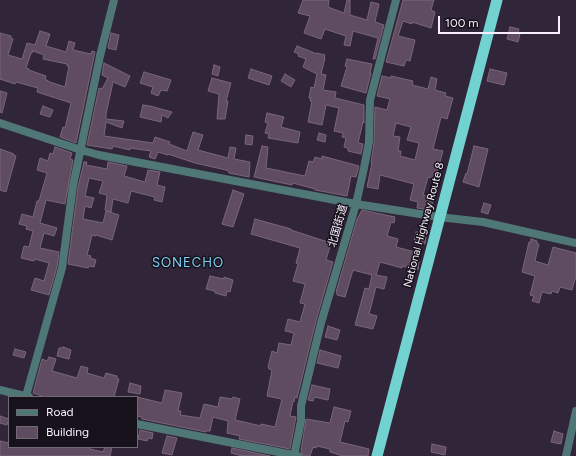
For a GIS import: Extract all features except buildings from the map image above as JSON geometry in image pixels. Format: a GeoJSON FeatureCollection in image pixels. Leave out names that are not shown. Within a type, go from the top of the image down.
{"type":"FeatureCollection","features":[{"type":"Feature","properties":{"kind":"highway","name":"National Highway Route 8"},"geometry":{"type":"LineString","coordinates":[[378,456],[497,0]]}},
{"type":"Feature","properties":{"kind":"street"},"geometry":{"type":"LineString","coordinates":[[27,396],[62,268],[73,186],[97,68],[114,0]]}},
{"type":"Feature","properties":{"kind":"street","name":"北国街道"},"geometry":{"type":"LineString","coordinates":[[296,456],[301,421],[301,406],[321,323],[356,204],[369,142],[370,100],[396,0]]}},
{"type":"Feature","properties":{"kind":"street"},"geometry":{"type":"LineString","coordinates":[[0,123],[81,150],[356,204],[439,218],[483,222],[576,243]]}},
{"type":"Feature","properties":{"kind":"street"},"geometry":{"type":"LineString","coordinates":[[0,390],[23,396]]}},
{"type":"Feature","properties":{"kind":"street"},"geometry":{"type":"LineString","coordinates":[[566,456],[576,411]]}},
{"type":"Feature","properties":{"kind":"street"},"geometry":{"type":"LineString","coordinates":[[138,424],[296,456]]}},
{"type":"Feature","properties":{"kind":"district","name":"SONECHO"},"geometry":{"type":"Point","coordinates":[188,263]}}]}
